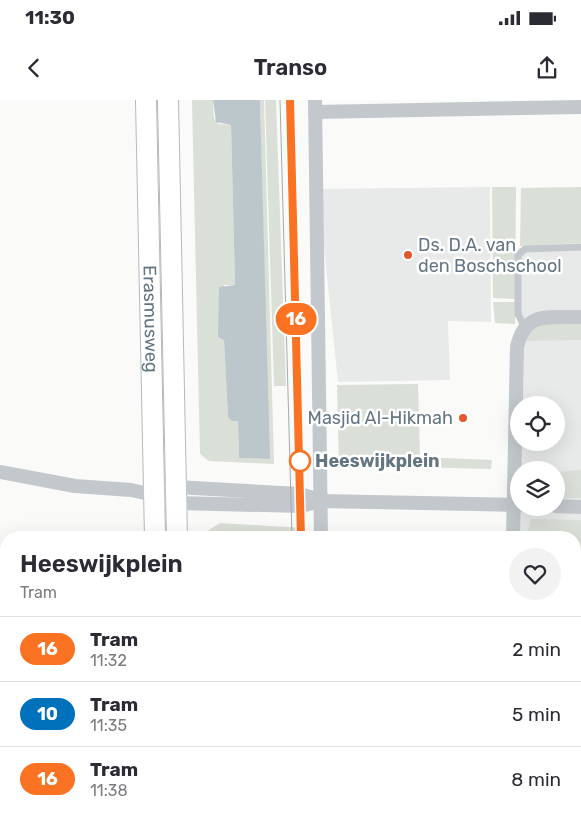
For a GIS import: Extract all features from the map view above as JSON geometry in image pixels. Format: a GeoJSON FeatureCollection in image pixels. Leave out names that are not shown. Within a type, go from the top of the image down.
{"type":"FeatureCollection","features":[{"type":"Feature","properties":{"kind":"main road","name":"Erasmusweg"},"geometry":{"type":"LineString","coordinates":[[146,100],[155,531]]}},
{"type":"Feature","properties":{"kind":"main road","name":"Erasmusweg"},"geometry":{"type":"LineString","coordinates":[[168,100],[177,531]]}},
{"type":"Feature","properties":{"kind":"street"},"geometry":{"type":"LineString","coordinates":[[321,531],[315,106],[581,107]]}},
{"type":"Feature","properties":{"kind":"street"},"geometry":{"type":"LineString","coordinates":[[516,461],[517,347],[520,333],[524,326],[539,318],[581,317]]}},
{"type":"Feature","properties":{"kind":"street"},"geometry":{"type":"LineString","coordinates":[[0,472],[76,486],[131,490],[154,495],[176,494],[301,506],[321,501],[510,505]]}},
{"type":"Feature","properties":{"kind":"street"},"geometry":{"type":"LineString","coordinates":[[565,506],[581,507]]}},
{"type":"Feature","properties":{"kind":"street"},"geometry":{"type":"LineString","coordinates":[[514,531],[515,516]]}},
{"type":"Feature","properties":{"kind":"lane"},"geometry":{"type":"LineString","coordinates":[[524,326],[518,314],[518,255],[524,249],[581,247]]}},
{"type":"Feature","properties":{"kind":"shaded area"},"geometry":{"type":"Polygon","coordinates":[[[192,100],[213,100],[214,118],[219,124],[231,125],[235,285],[224,285],[224,339],[228,417],[238,421],[239,458],[269,459],[260,100],[264,100],[274,464],[209,461],[200,454],[192,100]]]}},
{"type":"Feature","properties":{"kind":"shaded area"},"geometry":{"type":"Polygon","coordinates":[[[213,100],[260,100],[270,459],[239,458],[238,421],[232,421],[228,417],[224,340],[218,337],[219,287],[235,285],[231,125],[216,122],[213,100]]]}},
{"type":"Feature","properties":{"kind":"shaded area"},"geometry":{"type":"Polygon","coordinates":[[[265,100],[276,100],[286,386],[274,386],[265,100]]]}},
{"type":"Feature","properties":{"kind":"shaded area","name":"Ds. D.A. van den Boschschool"},"geometry":{"type":"Polygon","coordinates":[[[490,187],[491,322],[448,321],[450,380],[338,382],[318,189],[490,187]]]}},
{"type":"Feature","properties":{"kind":"shaded area"},"geometry":{"type":"Polygon","coordinates":[[[492,187],[516,187],[515,299],[493,298],[492,187]]]}},
{"type":"Feature","properties":{"kind":"shaded area"},"geometry":{"type":"Polygon","coordinates":[[[581,187],[581,243],[520,246],[521,188],[581,187]]]}},
{"type":"Feature","properties":{"kind":"shaded area"},"geometry":{"type":"Polygon","coordinates":[[[581,246],[581,531],[518,531],[518,516],[565,516],[565,461],[518,461],[518,451],[565,451],[565,396],[518,396],[519,248],[581,246]]]}},
{"type":"Feature","properties":{"kind":"shaded area"},"geometry":{"type":"Polygon","coordinates":[[[493,302],[515,302],[515,324],[495,323],[493,302]]]}},
{"type":"Feature","properties":{"kind":"shaded area"},"geometry":{"type":"Polygon","coordinates":[[[525,323],[581,323],[581,340],[521,341],[525,323]]]}},
{"type":"Feature","properties":{"kind":"shaded area"},"geometry":{"type":"Polygon","coordinates":[[[418,384],[420,457],[492,460],[491,469],[339,465],[337,385],[418,384]]]}},
{"type":"Feature","properties":{"kind":"shaded area"},"geometry":{"type":"Polygon","coordinates":[[[581,470],[581,498],[565,498],[565,471],[581,470]]]}},
{"type":"Feature","properties":{"kind":"shaded area"},"geometry":{"type":"Polygon","coordinates":[[[531,519],[581,520],[581,531],[528,531],[531,519]]]}},
{"type":"Feature","properties":{"kind":"shaded area"},"geometry":{"type":"Polygon","coordinates":[[[220,523],[304,528],[304,531],[207,531],[220,523]]]}},
{"type":"Feature","properties":{"kind":"tram line"},"geometry":{"type":"LineString","coordinates":[[280,100],[292,531]]}},
{"type":"Feature","properties":{"kind":"tram line"},"geometry":{"type":"LineString","coordinates":[[290,100],[301,531]]}},
{"type":"Feature","properties":{"kind":"tram line","name":"16"},"geometry":{"type":"LineString","coordinates":[[290,100],[301,531]]}},
{"type":"Feature","properties":{"kind":"place","name":"Ds. D.A. van den Boschschool"},"geometry":{"type":"Point","coordinates":[408,255]}},
{"type":"Feature","properties":{"kind":"place","name":"Masjid Al-Hikmah"},"geometry":{"type":"Point","coordinates":[463,418]}},
{"type":"Feature","properties":{"kind":"place","name":"Heeswijkplein"},"geometry":{"type":"Point","coordinates":[300,461]}}]}
